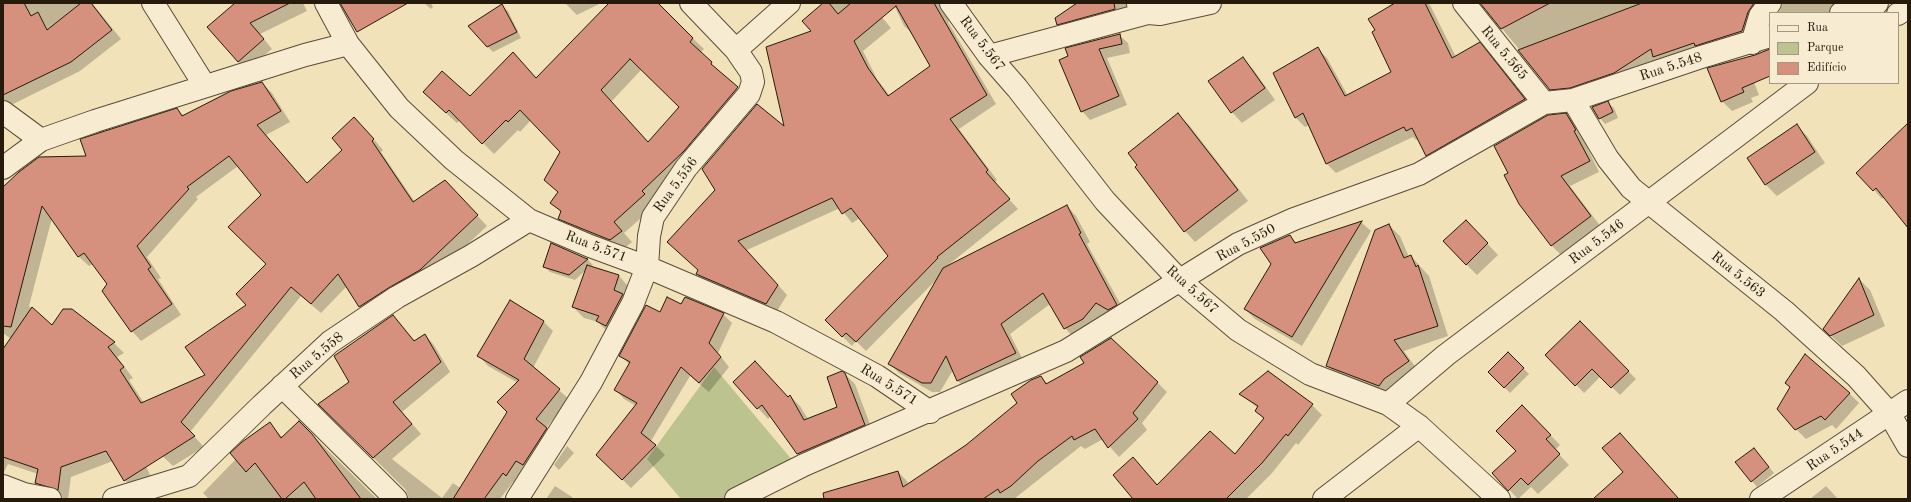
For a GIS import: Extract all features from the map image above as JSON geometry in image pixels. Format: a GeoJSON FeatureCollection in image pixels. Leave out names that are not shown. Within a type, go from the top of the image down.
{"type":"FeatureCollection","features":[{"type":"Feature","properties":{"kind":"street"},"geometry":{"type":"LineString","coordinates":[[153,3],[205,86]]}},
{"type":"Feature","properties":{"kind":"street","name":"Rua 5.571"},"geometry":{"type":"LineString","coordinates":[[326,3],[348,44],[400,108],[454,160],[529,220],[590,246],[647,266],[776,322],[877,376],[930,412]]}},
{"type":"Feature","properties":{"kind":"street"},"geometry":{"type":"LineString","coordinates":[[691,3],[736,50],[789,3]]}},
{"type":"Feature","properties":{"kind":"street","name":"Rua 5.567"},"geometry":{"type":"LineString","coordinates":[[951,3],[989,56],[1017,88],[1105,201],[1180,281],[1238,330],[1310,374],[1388,404],[1419,426],[1499,499]]}},
{"type":"Feature","properties":{"kind":"street"},"geometry":{"type":"LineString","coordinates":[[989,56],[1143,8],[1160,14],[1210,3]]}},
{"type":"Feature","properties":{"kind":"street","name":"Rua 5.565"},"geometry":{"type":"LineString","coordinates":[[1464,3],[1544,103]]}},
{"type":"Feature","properties":{"kind":"street"},"geometry":{"type":"LineString","coordinates":[[1761,40],[1760,16],[1770,3]]}},
{"type":"Feature","properties":{"kind":"street"},"geometry":{"type":"LineString","coordinates":[[1845,12],[1877,3]]}},
{"type":"Feature","properties":{"kind":"street"},"geometry":{"type":"LineString","coordinates":[[1899,13],[1908,6]]}},
{"type":"Feature","properties":{"kind":"street","name":"Rua 5.548"},"geometry":{"type":"LineString","coordinates":[[1573,100],[1698,58],[1761,40]]}},
{"type":"Feature","properties":{"kind":"street"},"geometry":{"type":"LineString","coordinates":[[3,168],[41,140],[205,86],[305,55],[348,44]]}},
{"type":"Feature","properties":{"kind":"street","name":"Rua 5.556"},"geometry":{"type":"LineString","coordinates":[[517,499],[591,382],[633,303],[647,266],[649,236],[653,217],[686,168],[749,94],[754,82],[751,72],[736,50]]}},
{"type":"Feature","properties":{"kind":"street","name":"Rua 5.546"},"geometry":{"type":"LineString","coordinates":[[1388,404],[1446,355],[1649,204],[1806,84]]}},
{"type":"Feature","properties":{"kind":"street","name":"Rua 5.550"},"geometry":{"type":"LineString","coordinates":[[736,499],[804,465],[930,412],[1066,351],[1244,241],[1294,219],[1419,174],[1544,103],[1573,100]]}},
{"type":"Feature","properties":{"kind":"street","name":"Rua 5.563"},"geometry":{"type":"LineString","coordinates":[[1573,100],[1608,159],[1631,188],[1784,312],[1856,376],[1889,413],[1908,446]]}},
{"type":"Feature","properties":{"kind":"street"},"geometry":{"type":"LineString","coordinates":[[3,112],[41,140]]}},
{"type":"Feature","properties":{"kind":"street","name":"Rua 5.558"},"geometry":{"type":"LineString","coordinates":[[114,499],[189,476],[330,342],[397,297],[472,256],[529,220]]}},
{"type":"Feature","properties":{"kind":"street"},"geometry":{"type":"LineString","coordinates":[[282,386],[396,499]]}},
{"type":"Feature","properties":{"kind":"street","name":"Rua 5.544"},"geometry":{"type":"LineString","coordinates":[[1761,499],[1908,401]]}},
{"type":"Feature","properties":{"kind":"street"},"geometry":{"type":"LineString","coordinates":[[1324,499],[1419,426]]}},
{"type":"Feature","properties":{"kind":"street"},"geometry":{"type":"LineString","coordinates":[[3,486],[24,494],[50,499]]}},
{"type":"Feature","properties":{"kind":"green space"},"geometry":{"type":"Polygon","coordinates":[[[714,367],[793,461],[723,499],[681,499],[647,459],[714,367]]]}},
{"type":"Feature","properties":{"kind":"building"},"geometry":{"type":"Polygon","coordinates":[[[3,3],[24,3],[31,16],[38,12],[47,30],[81,3],[91,3],[112,30],[71,62],[3,95],[3,3]]]}},
{"type":"Feature","properties":{"kind":"building"},"geometry":{"type":"Polygon","coordinates":[[[235,3],[290,3],[250,23],[264,39],[238,62],[207,27],[235,3]]]}},
{"type":"Feature","properties":{"kind":"building"},"geometry":{"type":"Polygon","coordinates":[[[340,3],[408,3],[357,32],[340,3]]]}},
{"type":"Feature","properties":{"kind":"building"},"geometry":{"type":"Polygon","coordinates":[[[609,3],[658,3],[693,38],[690,42],[712,62],[711,64],[738,87],[684,151],[642,191],[645,194],[614,222],[622,231],[610,240],[558,219],[561,211],[550,203],[558,192],[544,180],[560,152],[520,110],[508,122],[506,120],[482,144],[449,110],[446,113],[423,92],[442,71],[470,96],[513,52],[536,78],[609,3]],[[630,59],[601,90],[648,142],[679,107],[630,59]]]}},
{"type":"Feature","properties":{"kind":"building"},"geometry":{"type":"Polygon","coordinates":[[[823,3],[829,3],[838,14],[851,3],[934,3],[987,95],[950,119],[988,170],[986,172],[1010,199],[937,257],[938,258],[856,342],[846,333],[842,337],[825,320],[888,256],[851,208],[842,214],[832,198],[738,241],[778,285],[766,304],[696,274],[698,270],[667,242],[715,190],[702,169],[757,104],[784,126],[766,47],[811,31],[802,21],[823,3]],[[896,6],[854,41],[868,68],[888,96],[930,66],[896,6]]]}},
{"type":"Feature","properties":{"kind":"building"},"geometry":{"type":"Polygon","coordinates":[[[1077,3],[1114,3],[1115,9],[1057,25],[1055,18],[1077,3]]]}},
{"type":"Feature","properties":{"kind":"building"},"geometry":{"type":"Polygon","coordinates":[[[1395,3],[1425,3],[1452,58],[1480,42],[1525,99],[1426,156],[1412,128],[1406,131],[1404,127],[1326,164],[1303,113],[1295,118],[1273,73],[1318,47],[1345,96],[1391,72],[1372,32],[1375,30],[1368,19],[1395,3]]]}},
{"type":"Feature","properties":{"kind":"building"},"geometry":{"type":"Polygon","coordinates":[[[1480,3],[1550,3],[1501,29],[1480,3]]]}},
{"type":"Feature","properties":{"kind":"building"},"geometry":{"type":"Polygon","coordinates":[[[1642,3],[1754,3],[1748,12],[1742,31],[1695,46],[1694,43],[1653,57],[1651,49],[1614,73],[1570,88],[1550,90],[1518,50],[1642,3]]]}},
{"type":"Feature","properties":{"kind":"building"},"geometry":{"type":"Polygon","coordinates":[[[502,4],[517,32],[487,47],[468,26],[502,4]]]}},
{"type":"Feature","properties":{"kind":"building"},"geometry":{"type":"Polygon","coordinates":[[[1120,34],[1122,44],[1099,49],[1119,96],[1081,112],[1059,60],[1068,56],[1065,48],[1120,34]]]}},
{"type":"Feature","properties":{"kind":"building"},"geometry":{"type":"Polygon","coordinates":[[[1769,49],[1769,76],[1742,88],[1744,92],[1721,102],[1707,68],[1755,55],[1769,49]]]}},
{"type":"Feature","properties":{"kind":"building"},"geometry":{"type":"Polygon","coordinates":[[[1243,57],[1265,88],[1231,113],[1208,81],[1243,57]]]}},
{"type":"Feature","properties":{"kind":"building"},"geometry":{"type":"Polygon","coordinates":[[[262,82],[281,111],[257,125],[307,183],[342,150],[332,138],[354,117],[374,139],[372,141],[413,202],[445,180],[478,215],[420,270],[359,307],[338,274],[311,304],[291,287],[181,422],[195,436],[124,481],[106,451],[61,467],[58,490],[35,483],[38,469],[3,457],[3,349],[32,307],[52,325],[63,309],[72,309],[115,342],[108,347],[124,367],[120,370],[141,403],[205,375],[185,347],[246,305],[236,294],[266,264],[228,227],[261,195],[229,156],[187,187],[189,189],[137,246],[151,267],[148,269],[172,304],[131,332],[102,291],[107,284],[84,253],[78,257],[42,206],[11,327],[3,326],[3,187],[19,172],[39,157],[86,156],[80,139],[177,108],[182,116],[231,91],[262,82]]]}},
{"type":"Feature","properties":{"kind":"building"},"geometry":{"type":"Polygon","coordinates":[[[1608,101],[1613,112],[1599,119],[1592,107],[1608,101]]]}},
{"type":"Feature","properties":{"kind":"building"},"geometry":{"type":"Polygon","coordinates":[[[1178,113],[1238,190],[1184,232],[1135,167],[1137,165],[1128,153],[1178,113]]]}},
{"type":"Feature","properties":{"kind":"building"},"geometry":{"type":"Polygon","coordinates":[[[1566,113],[1576,130],[1574,131],[1590,161],[1561,176],[1591,216],[1551,246],[1519,204],[1504,175],[1508,173],[1494,146],[1548,115],[1566,113]]]}},
{"type":"Feature","properties":{"kind":"building"},"geometry":{"type":"Polygon","coordinates":[[[1908,123],[1908,228],[1876,188],[1873,191],[1856,173],[1908,123]]]}},
{"type":"Feature","properties":{"kind":"building"},"geometry":{"type":"Polygon","coordinates":[[[1797,124],[1815,152],[1765,185],[1747,158],[1797,124]]]}},
{"type":"Feature","properties":{"kind":"building"},"geometry":{"type":"Polygon","coordinates":[[[1067,205],[1081,233],[1079,234],[1117,305],[1108,310],[1096,303],[1083,319],[1064,329],[1043,293],[1001,324],[1016,353],[957,381],[946,356],[931,383],[922,383],[888,364],[943,268],[1067,205]]]}},
{"type":"Feature","properties":{"kind":"building"},"geometry":{"type":"Polygon","coordinates":[[[1466,220],[1488,243],[1466,265],[1443,241],[1466,220]]]}},
{"type":"Feature","properties":{"kind":"building"},"geometry":{"type":"Polygon","coordinates":[[[1362,221],[1292,337],[1244,309],[1271,264],[1260,248],[1290,235],[1295,243],[1362,221]]]}},
{"type":"Feature","properties":{"kind":"building"},"geometry":{"type":"Polygon","coordinates":[[[1389,224],[1404,258],[1411,255],[1416,267],[1418,265],[1438,326],[1394,340],[1409,361],[1384,379],[1379,386],[1326,366],[1375,230],[1389,224]]]}},
{"type":"Feature","properties":{"kind":"building"},"geometry":{"type":"Polygon","coordinates":[[[551,243],[588,259],[569,275],[543,267],[551,243]]]}},
{"type":"Feature","properties":{"kind":"building"},"geometry":{"type":"Polygon","coordinates":[[[587,265],[619,275],[614,290],[623,294],[606,326],[596,321],[599,316],[572,307],[587,265]]]}},
{"type":"Feature","properties":{"kind":"building"},"geometry":{"type":"Polygon","coordinates":[[[1859,278],[1874,315],[1830,336],[1823,329],[1859,278]]]}},
{"type":"Feature","properties":{"kind":"building"},"geometry":{"type":"Polygon","coordinates":[[[667,297],[681,304],[685,297],[724,313],[709,343],[721,357],[699,383],[681,367],[641,433],[656,445],[622,480],[596,455],[637,403],[614,390],[630,362],[619,356],[646,305],[660,312],[667,297]]]}},
{"type":"Feature","properties":{"kind":"building"},"geometry":{"type":"Polygon","coordinates":[[[510,300],[544,321],[524,359],[560,389],[536,419],[547,428],[523,465],[516,461],[506,476],[503,473],[484,499],[453,499],[507,412],[497,402],[519,380],[477,356],[510,300]]]}},
{"type":"Feature","properties":{"kind":"building"},"geometry":{"type":"Polygon","coordinates":[[[393,315],[414,341],[425,334],[441,362],[393,402],[412,424],[373,458],[318,404],[349,382],[334,356],[393,315]]]}},
{"type":"Feature","properties":{"kind":"building"},"geometry":{"type":"Polygon","coordinates":[[[1580,321],[1629,371],[1611,388],[1592,369],[1575,386],[1545,355],[1580,321]]]}},
{"type":"Feature","properties":{"kind":"building"},"geometry":{"type":"Polygon","coordinates":[[[1111,338],[1158,382],[1133,413],[1138,419],[1108,448],[1095,429],[1074,440],[1072,436],[1038,461],[1011,486],[1000,493],[998,489],[983,499],[824,499],[823,493],[898,471],[903,487],[966,445],[1017,403],[1011,394],[1031,380],[1041,376],[1046,384],[1084,363],[1080,357],[1111,338]]]}},
{"type":"Feature","properties":{"kind":"building"},"geometry":{"type":"Polygon","coordinates":[[[1508,352],[1524,368],[1504,388],[1488,372],[1508,352]]]}},
{"type":"Feature","properties":{"kind":"building"},"geometry":{"type":"Polygon","coordinates":[[[1805,354],[1850,393],[1825,420],[1821,416],[1795,430],[1777,409],[1790,387],[1785,383],[1805,354]]]}},
{"type":"Feature","properties":{"kind":"building"},"geometry":{"type":"Polygon","coordinates":[[[755,361],[788,397],[790,395],[804,420],[837,407],[827,377],[842,371],[845,373],[865,425],[797,454],[762,405],[757,409],[733,382],[755,361]]]}},
{"type":"Feature","properties":{"kind":"building"},"geometry":{"type":"Polygon","coordinates":[[[1268,371],[1313,404],[1288,436],[1286,434],[1262,463],[1226,499],[1133,499],[1113,475],[1133,457],[1157,485],[1210,431],[1235,454],[1264,418],[1255,411],[1258,406],[1239,394],[1268,371]]]}},
{"type":"Feature","properties":{"kind":"building"},"geometry":{"type":"Polygon","coordinates":[[[1522,405],[1551,435],[1546,439],[1560,454],[1528,485],[1521,478],[1508,491],[1492,473],[1516,451],[1496,431],[1522,405]]]}},
{"type":"Feature","properties":{"kind":"building"},"geometry":{"type":"Polygon","coordinates":[[[299,421],[312,434],[361,499],[316,499],[304,482],[285,499],[282,499],[255,463],[246,472],[230,453],[242,442],[270,422],[281,438],[299,421]]]}},
{"type":"Feature","properties":{"kind":"building"},"geometry":{"type":"Polygon","coordinates":[[[1620,433],[1679,499],[1593,499],[1623,472],[1602,448],[1620,433]]]}},
{"type":"Feature","properties":{"kind":"building"},"geometry":{"type":"Polygon","coordinates":[[[1754,448],[1769,467],[1751,482],[1735,462],[1754,448]]]}}]}
